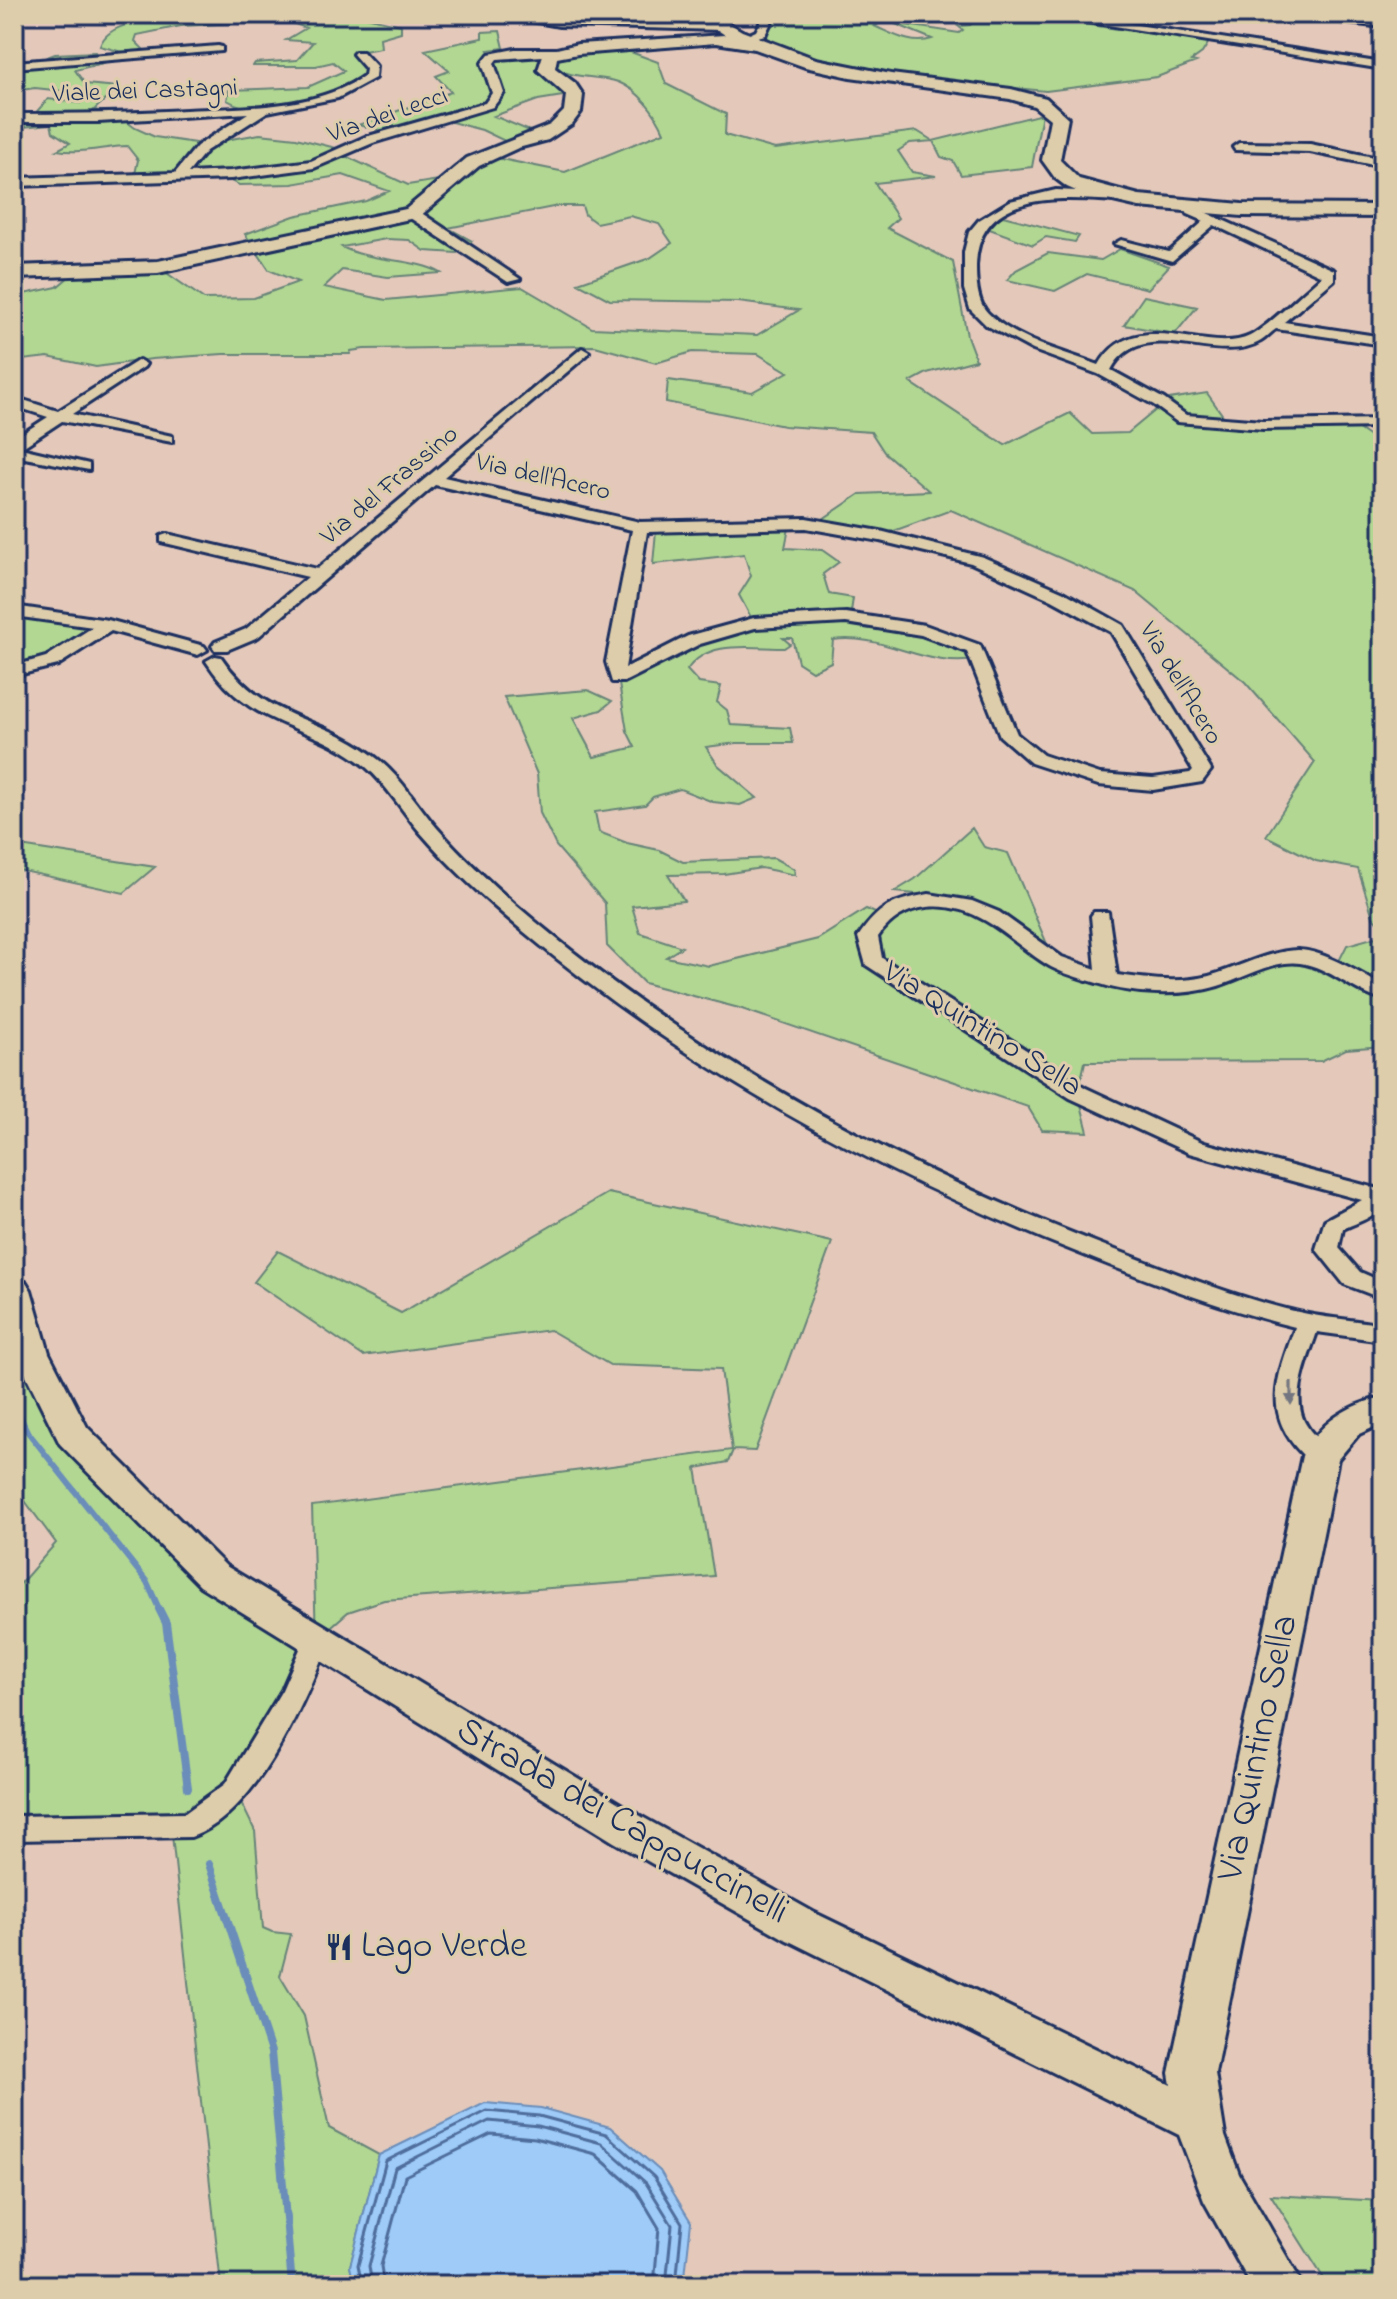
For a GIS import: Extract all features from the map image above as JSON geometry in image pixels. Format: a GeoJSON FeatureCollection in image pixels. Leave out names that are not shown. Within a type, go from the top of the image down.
{"type":"FeatureCollection","features":[{"type":"Feature","properties":{"kind":"street"},"geometry":{"type":"LineString","coordinates":[[497,14],[559,23],[727,36],[761,33],[770,14]]}},
{"type":"Feature","properties":{"kind":"street"},"geometry":{"type":"LineString","coordinates":[[702,14],[727,36],[839,70],[1011,94],[1040,102],[1059,118],[1051,160],[1061,174],[1089,190],[1116,197]]}},
{"type":"Feature","properties":{"kind":"street"},"geometry":{"type":"LineString","coordinates":[[1045,14],[1383,66]]}},
{"type":"Feature","properties":{"kind":"street"},"geometry":{"type":"LineString","coordinates":[[1296,14],[1383,24]]}},
{"type":"Feature","properties":{"kind":"street"},"geometry":{"type":"LineString","coordinates":[[14,272],[158,267],[412,213],[432,200],[451,178],[472,163],[511,144],[542,136],[571,115],[578,102],[577,95],[567,79],[546,70],[547,60],[559,52],[675,33]]}},
{"type":"Feature","properties":{"kind":"street"},"geometry":{"type":"LineString","coordinates":[[14,65],[218,49]]}},
{"type":"Feature","properties":{"kind":"street","name":"Via dei Lecci"},"geometry":{"type":"LineString","coordinates":[[180,178],[314,164],[369,140],[489,105],[498,93],[488,63],[493,56],[515,52],[559,52]]}},
{"type":"Feature","properties":{"kind":"street"},"geometry":{"type":"LineString","coordinates":[[263,109],[324,97],[362,84],[371,76],[372,68],[359,54]]}},
{"type":"Feature","properties":{"kind":"street","name":"Viale dei Castagni"},"geometry":{"type":"LineString","coordinates":[[180,178],[180,171],[196,153],[263,109]]}},
{"type":"Feature","properties":{"kind":"street","name":"Viale dei Castagni"},"geometry":{"type":"LineString","coordinates":[[14,118],[98,118],[263,109]]}},
{"type":"Feature","properties":{"kind":"street"},"geometry":{"type":"LineString","coordinates":[[1239,147],[1310,148],[1383,163]]}},
{"type":"Feature","properties":{"kind":"street"},"geometry":{"type":"LineString","coordinates":[[14,182],[180,178]]}},
{"type":"Feature","properties":{"kind":"street"},"geometry":{"type":"LineString","coordinates":[[1383,211],[1191,207],[1057,192],[1023,198],[980,223],[970,239],[969,270],[975,302],[980,313],[992,323],[1041,347],[1103,371],[1159,402],[1182,419],[1263,425],[1383,423]]}},
{"type":"Feature","properties":{"kind":"street"},"geometry":{"type":"LineString","coordinates":[[1103,371],[1115,352],[1134,342],[1168,340],[1241,344],[1255,339],[1329,277],[1329,273],[1193,211],[1191,207]]}},
{"type":"Feature","properties":{"kind":"street"},"geometry":{"type":"LineString","coordinates":[[412,213],[513,279]]}},
{"type":"Feature","properties":{"kind":"street"},"geometry":{"type":"LineString","coordinates":[[1121,244],[1172,257],[1212,220]]}},
{"type":"Feature","properties":{"kind":"street"},"geometry":{"type":"LineString","coordinates":[[1273,324],[1383,341]]}},
{"type":"Feature","properties":{"kind":"street","name":"Via del Frassino"},"geometry":{"type":"LineString","coordinates":[[211,652],[252,633],[582,352]]}},
{"type":"Feature","properties":{"kind":"street"},"geometry":{"type":"LineString","coordinates":[[14,448],[139,364]]}},
{"type":"Feature","properties":{"kind":"street"},"geometry":{"type":"LineString","coordinates":[[14,401],[60,416],[167,439]]}},
{"type":"Feature","properties":{"kind":"street"},"geometry":{"type":"LineString","coordinates":[[14,448],[84,467]]}},
{"type":"Feature","properties":{"kind":"street","name":"Via dell'Acero"},"geometry":{"type":"LineString","coordinates":[[435,480],[640,527],[806,523],[880,536],[977,560],[1058,596],[1117,629],[1202,770],[1196,778],[1153,784],[1098,779],[1037,759],[1009,736],[974,649],[925,630],[846,618],[754,623],[694,640],[618,678],[615,662],[640,527]]}},
{"type":"Feature","properties":{"kind":"street"},"geometry":{"type":"LineString","coordinates":[[167,539],[322,575]]}},
{"type":"Feature","properties":{"kind":"street"},"geometry":{"type":"LineString","coordinates":[[14,611],[108,625],[211,652],[220,673],[245,697],[371,762],[462,865],[534,931],[622,999],[750,1084],[812,1120],[959,1194],[1044,1231],[1179,1282],[1308,1322],[1383,1333]]}},
{"type":"Feature","properties":{"kind":"street"},"geometry":{"type":"LineString","coordinates":[[14,671],[52,661],[108,625]]}},
{"type":"Feature","properties":{"kind":"street","name":"Via Quintino Sella"},"geometry":{"type":"LineString","coordinates":[[1383,994],[1335,968],[1300,956],[1274,960],[1210,982],[1165,987],[1107,980],[1055,961],[992,916],[965,905],[929,900],[906,904],[882,916],[868,937],[873,961],[1078,1093],[1197,1148],[1379,1197],[1371,1206],[1333,1225],[1327,1249],[1352,1278],[1383,1291]]}},
{"type":"Feature","properties":{"kind":"street"},"geometry":{"type":"LineString","coordinates":[[1101,916],[1107,980]]}},
{"type":"Feature","properties":{"kind":"street","name":"Strada dei Cappuccinelli"},"geometry":{"type":"LineString","coordinates":[[14,1290],[32,1353],[73,1435],[213,1576],[629,1830],[800,1926],[1197,2121]]}},
{"type":"Feature","properties":{"kind":"street"},"geometry":{"type":"LineString","coordinates":[[1308,1322],[1290,1382],[1291,1419],[1301,1437],[1320,1456]]}},
{"type":"Feature","properties":{"kind":"street","name":"Via Quintino Sella"},"geometry":{"type":"LineString","coordinates":[[1197,2121],[1192,2073],[1320,1456],[1339,1429],[1365,1414],[1383,1410]]}},
{"type":"Feature","properties":{"kind":"street"},"geometry":{"type":"LineString","coordinates":[[14,1828],[191,1825],[235,1792],[294,1694],[316,1640]]}},
{"type":"Feature","properties":{"kind":"street"},"geometry":{"type":"LineString","coordinates":[[1197,2121],[1206,2157],[1225,2200],[1279,2285]]}},
{"type":"Feature","properties":{"kind":"green space"},"geometry":{"type":"Polygon","coordinates":[[[192,14],[353,14],[401,25],[401,32],[380,38],[381,48],[358,52],[371,76],[299,104],[261,109],[243,107],[227,100],[229,90],[308,87],[344,71],[333,62],[316,66],[253,66],[255,63],[297,60],[313,42],[286,40],[306,28],[281,19],[252,19],[236,23],[181,26],[137,35],[135,41],[147,53],[133,55],[100,46],[105,37],[125,25],[186,18],[192,14]]]}},
{"type":"Feature","properties":{"kind":"green space"},"geometry":{"type":"Polygon","coordinates":[[[853,14],[884,22],[874,26],[917,41],[932,39],[893,23],[959,33],[963,30],[958,26],[970,25],[983,14],[1013,14],[1209,42],[1202,53],[1191,61],[1196,62],[1157,77],[1046,91],[891,76],[820,61],[766,40],[774,16],[853,14]]]}},
{"type":"Feature","properties":{"kind":"green space"},"geometry":{"type":"Polygon","coordinates":[[[500,31],[504,48],[488,50],[493,56],[503,53],[547,60],[575,94],[538,100],[494,116],[542,136],[511,144],[482,130],[440,119],[391,133],[358,125],[451,92],[436,76],[449,71],[425,50],[482,38],[482,32],[500,31]]]}},
{"type":"Feature","properties":{"kind":"green space"},"geometry":{"type":"Polygon","coordinates":[[[617,47],[658,62],[666,84],[726,114],[725,135],[775,149],[917,131],[933,141],[910,143],[898,151],[912,172],[936,176],[875,183],[898,218],[887,228],[953,262],[967,336],[976,360],[927,373],[910,382],[1005,445],[1070,413],[1092,434],[1128,433],[1169,399],[1207,393],[1224,417],[1263,425],[1354,426],[1383,446],[1383,928],[1373,917],[1358,869],[1316,861],[1266,836],[1315,762],[1245,682],[1135,591],[951,510],[880,536],[814,525],[860,494],[929,491],[884,452],[871,432],[784,426],[666,402],[668,380],[752,392],[788,372],[758,354],[692,352],[656,363],[595,346],[364,349],[351,351],[350,354],[223,354],[96,367],[48,357],[14,361],[14,296],[57,287],[77,270],[158,267],[204,299],[254,298],[298,282],[269,270],[245,234],[294,216],[366,201],[389,191],[343,175],[292,184],[239,185],[212,172],[135,174],[138,160],[127,146],[83,151],[57,150],[70,143],[53,132],[51,124],[14,128],[14,118],[31,118],[48,99],[79,103],[72,92],[35,88],[14,91],[14,65],[29,64],[55,54],[95,52],[104,63],[75,70],[85,84],[119,87],[94,110],[118,115],[135,128],[155,137],[202,144],[260,134],[296,138],[348,151],[343,155],[408,185],[451,178],[486,156],[565,172],[664,132],[640,96],[618,82],[560,70],[552,65],[560,54],[617,47]],[[558,206],[448,228],[472,241],[457,253],[425,251],[409,240],[386,239],[342,247],[441,273],[388,277],[342,270],[324,287],[386,300],[522,287],[592,328],[757,335],[799,310],[738,302],[610,300],[578,283],[650,258],[672,243],[659,224],[630,216],[596,223],[585,215],[582,206],[558,206]]]}},
{"type":"Feature","properties":{"kind":"green space"},"geometry":{"type":"Polygon","coordinates":[[[1042,114],[1032,167],[961,175],[953,161],[941,157],[933,141],[1042,114]]]}},
{"type":"Feature","properties":{"kind":"green space"},"geometry":{"type":"Polygon","coordinates":[[[1003,216],[1079,236],[1075,242],[1046,237],[1033,245],[984,227],[1003,216]]]}},
{"type":"Feature","properties":{"kind":"green space"},"geometry":{"type":"Polygon","coordinates":[[[1120,249],[1169,266],[1148,289],[1087,274],[1055,291],[1007,280],[1016,270],[1048,253],[1101,260],[1120,249]]]}},
{"type":"Feature","properties":{"kind":"green space"},"geometry":{"type":"Polygon","coordinates":[[[1144,296],[1197,307],[1175,334],[1124,325],[1144,296]]]}},
{"type":"Feature","properties":{"kind":"green space"},"geometry":{"type":"Polygon","coordinates":[[[789,528],[785,548],[822,550],[839,562],[823,574],[829,594],[853,598],[850,619],[925,630],[974,649],[978,659],[942,660],[870,641],[833,640],[831,662],[812,671],[798,662],[792,638],[783,638],[790,644],[784,648],[731,647],[706,653],[696,660],[687,670],[699,683],[721,686],[717,702],[727,710],[731,725],[790,728],[793,743],[737,743],[706,747],[718,765],[757,798],[740,805],[713,802],[680,789],[653,797],[645,805],[595,812],[599,832],[627,843],[659,850],[683,862],[774,858],[794,869],[795,875],[761,868],[724,874],[668,875],[684,901],[632,906],[640,933],[682,947],[666,957],[709,966],[818,939],[866,909],[882,916],[929,900],[989,913],[969,899],[894,892],[915,879],[972,828],[984,847],[1008,853],[1053,958],[1066,965],[1165,987],[1300,956],[1383,994],[1383,1046],[1346,1049],[1321,1061],[1085,1062],[1078,1093],[1088,1132],[1042,1130],[1028,1107],[739,1008],[644,983],[607,946],[605,903],[556,846],[540,813],[537,774],[504,697],[588,690],[612,701],[601,710],[573,718],[594,757],[635,747],[627,731],[618,678],[694,640],[754,623],[739,595],[751,576],[744,554],[653,564],[656,531],[789,528]]]}},
{"type":"Feature","properties":{"kind":"green space"},"geometry":{"type":"Polygon","coordinates":[[[14,611],[108,625],[85,641],[14,671],[14,611]]]}},
{"type":"Feature","properties":{"kind":"green space"},"geometry":{"type":"Polygon","coordinates":[[[14,845],[155,867],[124,893],[14,869],[14,845]]]}},
{"type":"Feature","properties":{"kind":"green space"},"geometry":{"type":"Polygon","coordinates":[[[1383,935],[1383,988],[1338,963],[1347,945],[1383,935]]]}},
{"type":"Feature","properties":{"kind":"green space"},"geometry":{"type":"Polygon","coordinates":[[[608,1193],[832,1242],[755,1451],[733,1450],[728,1462],[696,1468],[714,1576],[384,1600],[348,1612],[316,1640],[236,1792],[255,1831],[263,1928],[291,1934],[280,1976],[304,2016],[329,2128],[379,2155],[350,2266],[354,2285],[221,2285],[171,1826],[14,1828],[14,1591],[56,1543],[14,1486],[14,1288],[20,1311],[73,1435],[213,1576],[316,1639],[312,1506],[732,1450],[721,1369],[610,1365],[550,1330],[363,1356],[254,1282],[278,1251],[401,1313],[608,1193]]]}},
{"type":"Feature","properties":{"kind":"green space"},"geometry":{"type":"Polygon","coordinates":[[[1271,2195],[1383,2201],[1383,2285],[1328,2285],[1271,2195]]]}},
{"type":"Feature","properties":{"kind":"water"},"geometry":{"type":"Polygon","coordinates":[[[485,2103],[541,2108],[610,2127],[660,2171],[691,2222],[684,2285],[354,2285],[350,2266],[379,2155],[485,2103]]]}},
{"type":"Feature","properties":{"kind":"waterway"},"geometry":{"type":"LineString","coordinates":[[14,1404],[27,1431],[147,1582],[160,1611]]}},
{"type":"Feature","properties":{"kind":"waterway"},"geometry":{"type":"LineString","coordinates":[[160,1611],[166,1623],[188,1788]]}},
{"type":"Feature","properties":{"kind":"waterway"},"geometry":{"type":"LineString","coordinates":[[209,1864],[271,2052],[292,2285]]}},
{"type":"Feature","properties":{"kind":"place","name":"Lago Verde"},"geometry":{"type":"Point","coordinates":[339,1947]}}]}
